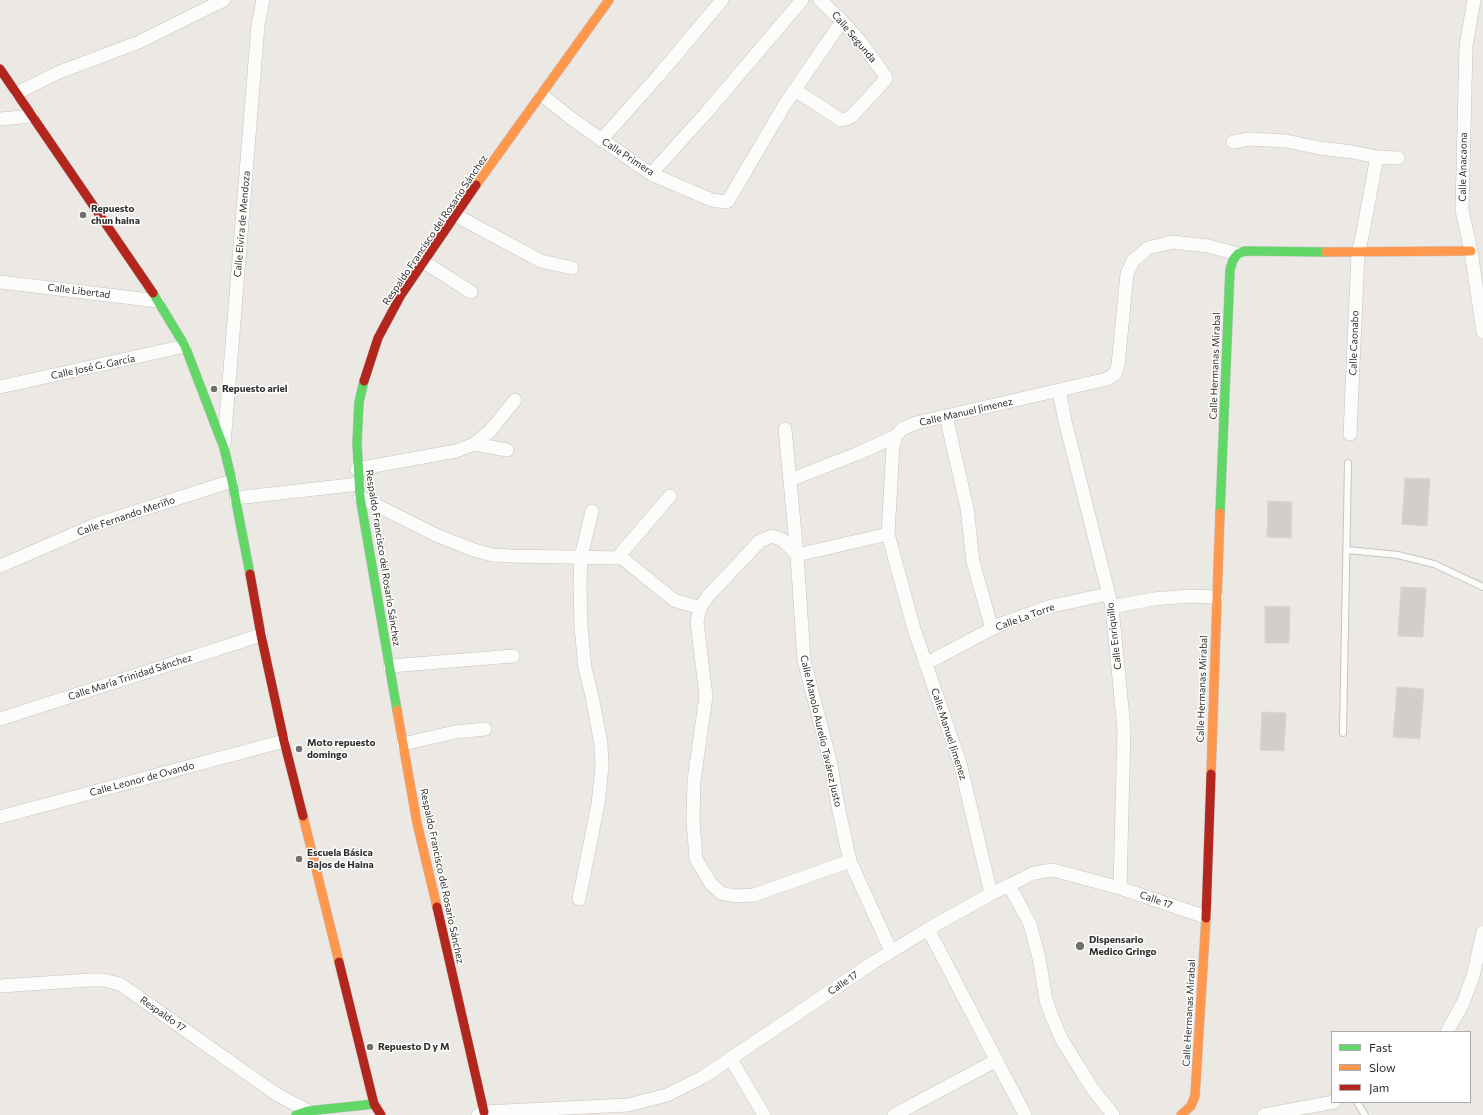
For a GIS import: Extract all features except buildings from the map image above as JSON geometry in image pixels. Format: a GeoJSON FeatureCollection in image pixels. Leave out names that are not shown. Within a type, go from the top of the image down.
{"type":"FeatureCollection","features":[{"type":"Feature","properties":{"kind":"street"},"geometry":{"type":"LineString","coordinates":[[17,93],[57,73],[139,42],[224,0]]}},
{"type":"Feature","properties":{"kind":"street","name":"Calle Elvira de Mendoza"},"geometry":{"type":"LineString","coordinates":[[224,448],[258,33],[263,0]]}},
{"type":"Feature","properties":{"kind":"street","name":"Respaldo Francisco del Rosario Sánchez"},"geometry":{"type":"LineString","coordinates":[[481,1114],[417,823],[360,497],[357,469],[359,402],[366,372],[378,338],[401,295],[609,0]]}},
{"type":"Feature","properties":{"kind":"street"},"geometry":{"type":"LineString","coordinates":[[601,140],[659,75],[722,0]]}},
{"type":"Feature","properties":{"kind":"street"},"geometry":{"type":"LineString","coordinates":[[651,174],[706,113],[802,0]]}},
{"type":"Feature","properties":{"kind":"street","name":"Calle Segunda"},"geometry":{"type":"LineString","coordinates":[[794,90],[841,120],[852,116],[884,82],[886,77],[860,41],[820,0]]}},
{"type":"Feature","properties":{"kind":"street","name":"Calle Anacaona"},"geometry":{"type":"LineString","coordinates":[[1474,0],[1466,46],[1462,210],[1471,251],[1483,332]]}},
{"type":"Feature","properties":{"kind":"street"},"geometry":{"type":"LineString","coordinates":[[794,90],[842,21]]}},
{"type":"Feature","properties":{"kind":"street"},"geometry":{"type":"LineString","coordinates":[[0,69],[158,301],[185,346],[224,448],[236,498],[261,634],[284,742],[374,1104],[381,1115]]}},
{"type":"Feature","properties":{"kind":"street","name":"Calle Primera"},"geometry":{"type":"LineString","coordinates":[[542,95],[572,119],[651,174],[712,200],[724,203],[728,201],[794,90]]}},
{"type":"Feature","properties":{"kind":"street"},"geometry":{"type":"LineString","coordinates":[[0,119],[32,116]]}},
{"type":"Feature","properties":{"kind":"street"},"geometry":{"type":"LineString","coordinates":[[1233,142],[1249,139],[1286,141],[1377,157],[1398,158]]}},
{"type":"Feature","properties":{"kind":"street","name":"Calle Caonabo"},"geometry":{"type":"LineString","coordinates":[[1350,434],[1358,253],[1377,157]]}},
{"type":"Feature","properties":{"kind":"street"},"geometry":{"type":"LineString","coordinates":[[456,216],[541,260],[572,268]]}},
{"type":"Feature","properties":{"kind":"street","name":"Calle Manuel Jimenez"},"geometry":{"type":"LineString","coordinates":[[991,894],[960,763],[914,629],[888,534],[893,446],[896,436],[902,429],[916,423],[1108,379],[1115,374],[1118,365],[1127,274],[1133,261],[1148,248],[1173,242],[1208,246],[1236,257]]}},
{"type":"Feature","properties":{"kind":"street"},"geometry":{"type":"LineString","coordinates":[[1236,257],[1245,251],[1358,253],[1471,251]]}},
{"type":"Feature","properties":{"kind":"street","name":"Calle Hermanas Mirabal"},"geometry":{"type":"LineString","coordinates":[[1181,1115],[1191,1106],[1195,1096],[1206,917],[1230,270],[1236,257]]}},
{"type":"Feature","properties":{"kind":"street"},"geometry":{"type":"LineString","coordinates":[[424,262],[471,292]]}},
{"type":"Feature","properties":{"kind":"street","name":"Calle Libertad"},"geometry":{"type":"LineString","coordinates":[[0,282],[158,301]]}},
{"type":"Feature","properties":{"kind":"street","name":"Calle José G. García"},"geometry":{"type":"LineString","coordinates":[[0,387],[185,346]]}},
{"type":"Feature","properties":{"kind":"street","name":"Calle Enriquillo"},"geometry":{"type":"LineString","coordinates":[[1060,390],[1065,421],[1112,607],[1124,729],[1120,888]]}},
{"type":"Feature","properties":{"kind":"street"},"geometry":{"type":"LineString","coordinates":[[357,469],[456,451],[474,444],[490,431],[515,400]]}},
{"type":"Feature","properties":{"kind":"street"},"geometry":{"type":"LineString","coordinates":[[946,416],[967,508],[973,562],[992,629]]}},
{"type":"Feature","properties":{"kind":"street","name":"Calle Manolo Aurelio Tavárez Justo"},"geometry":{"type":"LineString","coordinates":[[785,430],[797,555],[804,660],[831,765],[850,861],[891,951]]}},
{"type":"Feature","properties":{"kind":"street"},"geometry":{"type":"LineString","coordinates":[[790,480],[859,453],[896,436]]}},
{"type":"Feature","properties":{"kind":"street"},"geometry":{"type":"LineString","coordinates":[[474,444],[506,450]]}},
{"type":"Feature","properties":{"kind":"street","name":"Calle Fernando Meriño"},"geometry":{"type":"LineString","coordinates":[[0,566],[97,524],[232,481]]}},
{"type":"Feature","properties":{"kind":"street"},"geometry":{"type":"LineString","coordinates":[[236,498],[359,484]]}},
{"type":"Feature","properties":{"kind":"street"},"geometry":{"type":"LineString","coordinates":[[618,557],[670,496]]}},
{"type":"Feature","properties":{"kind":"street"},"geometry":{"type":"LineString","coordinates":[[360,497],[436,535],[474,550],[493,555],[618,557],[626,560],[675,601],[700,608]]}},
{"type":"Feature","properties":{"kind":"street"},"geometry":{"type":"LineString","coordinates":[[579,899],[598,804],[602,766],[601,744],[585,668],[581,627],[581,557],[592,510]]}},
{"type":"Feature","properties":{"kind":"street"},"geometry":{"type":"LineString","coordinates":[[850,861],[754,895],[735,896],[721,893],[710,884],[696,859],[693,820],[694,780],[706,696],[697,622],[700,608],[708,596],[760,541],[772,536],[783,540],[797,555],[888,534]]}},
{"type":"Feature","properties":{"kind":"street","name":"Calle La Torre"},"geometry":{"type":"LineString","coordinates":[[926,664],[992,629],[1017,618],[1052,606],[1108,594]]}},
{"type":"Feature","properties":{"kind":"street"},"geometry":{"type":"LineString","coordinates":[[1112,607],[1153,599],[1191,596],[1217,597]]}},
{"type":"Feature","properties":{"kind":"street","name":"Calle María Trinidad Sánchez"},"geometry":{"type":"LineString","coordinates":[[1,715],[261,634]]}},
{"type":"Feature","properties":{"kind":"street"},"geometry":{"type":"LineString","coordinates":[[390,666],[513,656]]}},
{"type":"Feature","properties":{"kind":"street"},"geometry":{"type":"LineString","coordinates":[[403,744],[455,732],[485,729]]}},
{"type":"Feature","properties":{"kind":"street","name":"Calle Leonor de Ovando"},"geometry":{"type":"LineString","coordinates":[[0,817],[284,742]]}},
{"type":"Feature","properties":{"kind":"street","name":"Calle 17"},"geometry":{"type":"LineString","coordinates":[[481,1114],[628,1105],[667,1095],[703,1077],[731,1059],[891,951],[991,894],[1034,873],[1053,870],[1120,888],[1206,917]]}},
{"type":"Feature","properties":{"kind":"street"},"geometry":{"type":"LineString","coordinates":[[1009,885],[1030,924],[1039,958],[1046,1000],[1062,1040],[1092,1088],[1113,1115]]}},
{"type":"Feature","properties":{"kind":"street"},"geometry":{"type":"LineString","coordinates":[[928,929],[1025,1115]]}},
{"type":"Feature","properties":{"kind":"street"},"geometry":{"type":"LineString","coordinates":[[1448,1031],[1463,1003],[1473,976],[1483,932]]}},
{"type":"Feature","properties":{"kind":"street","name":"Respaldo 17"},"geometry":{"type":"LineString","coordinates":[[0,986],[90,980],[103,980],[120,984],[302,1113]]}},
{"type":"Feature","properties":{"kind":"street"},"geometry":{"type":"LineString","coordinates":[[731,1059],[764,1115]]}},
{"type":"Feature","properties":{"kind":"street"},"geometry":{"type":"LineString","coordinates":[[894,1115],[997,1060]]}},
{"type":"Feature","properties":{"kind":"street"},"geometry":{"type":"LineString","coordinates":[[1264,1115],[1331,1103]]}},
{"type":"Feature","properties":{"kind":"street"},"geometry":{"type":"LineString","coordinates":[[302,1113],[374,1104]]}},
{"type":"Feature","properties":{"kind":"lane"},"geometry":{"type":"LineString","coordinates":[[1343,733],[1348,463]]}},
{"type":"Feature","properties":{"kind":"lane"},"geometry":{"type":"LineString","coordinates":[[1347,550],[1398,555],[1434,564],[1483,587]]}},
{"type":"Feature","properties":{"kind":"lane"},"geometry":{"type":"LineString","coordinates":[[1358,1103],[1365,1115]]}},
{"type":"Feature","properties":{"kind":"traffic: fast"},"geometry":{"type":"LineString","coordinates":[[1220,513],[1230,270],[1233,260],[1238,254],[1245,251],[1326,252]]}},
{"type":"Feature","properties":{"kind":"traffic: fast"},"geometry":{"type":"LineString","coordinates":[[153,293],[185,346],[224,448],[250,574]]}},
{"type":"Feature","properties":{"kind":"traffic: fast"},"geometry":{"type":"LineString","coordinates":[[364,381],[359,402],[357,443],[360,497],[397,710]]}},
{"type":"Feature","properties":{"kind":"traffic: fast"},"geometry":{"type":"LineString","coordinates":[[296,1115],[308,1111],[374,1104]]}},
{"type":"Feature","properties":{"kind":"traffic: slow"},"geometry":{"type":"LineString","coordinates":[[476,185],[609,0]]}},
{"type":"Feature","properties":{"kind":"traffic: slow"},"geometry":{"type":"LineString","coordinates":[[1326,252],[1471,251]]}},
{"type":"Feature","properties":{"kind":"traffic: slow"},"geometry":{"type":"LineString","coordinates":[[1211,774],[1220,513]]}},
{"type":"Feature","properties":{"kind":"traffic: slow"},"geometry":{"type":"LineString","coordinates":[[397,710],[417,823],[437,907]]}},
{"type":"Feature","properties":{"kind":"traffic: slow"},"geometry":{"type":"LineString","coordinates":[[303,816],[339,962]]}},
{"type":"Feature","properties":{"kind":"traffic: slow"},"geometry":{"type":"LineString","coordinates":[[1181,1115],[1191,1106],[1195,1096],[1206,918]]}},
{"type":"Feature","properties":{"kind":"traffic: jam"},"geometry":{"type":"LineString","coordinates":[[0,69],[153,293]]}},
{"type":"Feature","properties":{"kind":"traffic: jam"},"geometry":{"type":"LineString","coordinates":[[364,381],[378,338],[401,295],[476,185]]}},
{"type":"Feature","properties":{"kind":"traffic: jam"},"geometry":{"type":"LineString","coordinates":[[250,574],[261,635],[284,741],[303,816]]}},
{"type":"Feature","properties":{"kind":"traffic: jam"},"geometry":{"type":"LineString","coordinates":[[1206,918],[1211,774]]}},
{"type":"Feature","properties":{"kind":"traffic: jam"},"geometry":{"type":"LineString","coordinates":[[437,907],[484,1112]]}},
{"type":"Feature","properties":{"kind":"traffic: jam"},"geometry":{"type":"LineString","coordinates":[[339,962],[374,1104],[381,1115]]}},
{"type":"Feature","properties":{"kind":"place","name":"Repuesto chun haina"},"geometry":{"type":"Point","coordinates":[83,215]}},
{"type":"Feature","properties":{"kind":"place","name":"Repuesto ariel"},"geometry":{"type":"Point","coordinates":[214,389]}},
{"type":"Feature","properties":{"kind":"place","name":"Moto repuesto domingo"},"geometry":{"type":"Point","coordinates":[299,749]}},
{"type":"Feature","properties":{"kind":"place","name":"Escuela Básica Bajos de Haina"},"geometry":{"type":"Point","coordinates":[299,859]}},
{"type":"Feature","properties":{"kind":"place","name":"Dispensario Medico Gringo"},"geometry":{"type":"Point","coordinates":[1080,946]}},
{"type":"Feature","properties":{"kind":"place","name":"Repuesto D y M"},"geometry":{"type":"Point","coordinates":[370,1047]}}]}
